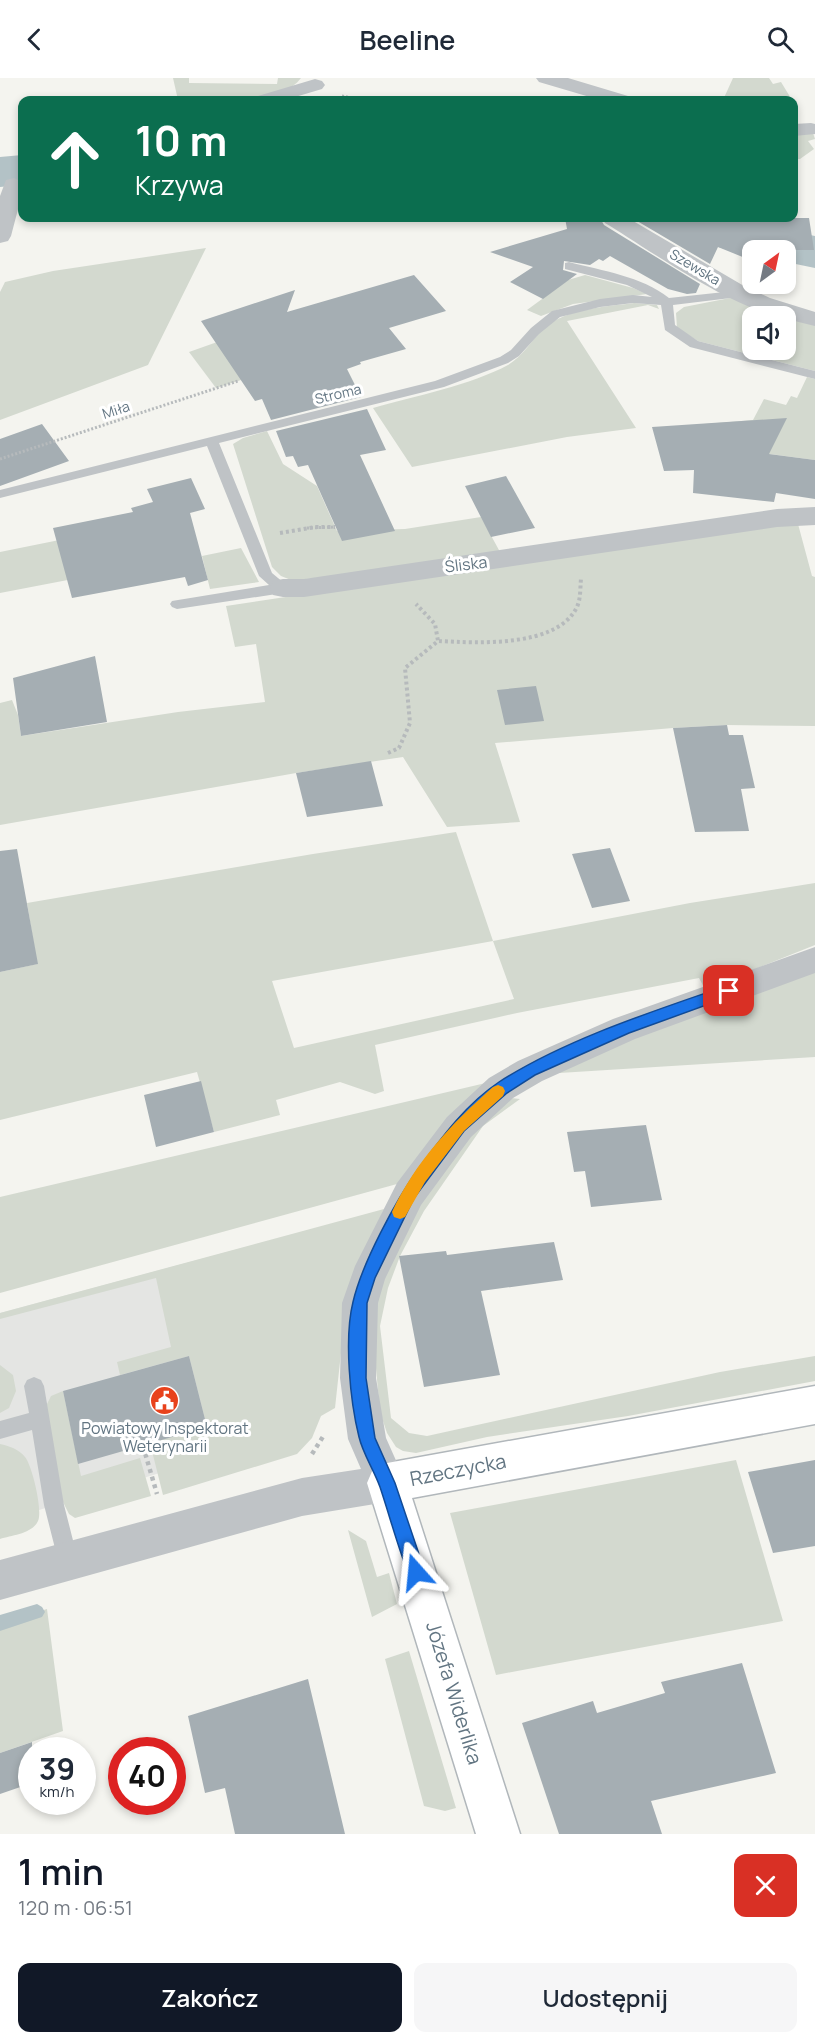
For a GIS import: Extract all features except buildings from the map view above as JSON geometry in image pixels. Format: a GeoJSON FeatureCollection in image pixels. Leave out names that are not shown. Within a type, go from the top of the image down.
{"type":"FeatureCollection","features":[{"type":"Feature","properties":{"kind":"street"},"geometry":{"type":"LineString","coordinates":[[546,78],[607,96]]}},
{"type":"Feature","properties":{"kind":"street"},"geometry":{"type":"LineString","coordinates":[[289,96],[320,91]]}},
{"type":"Feature","properties":{"kind":"street"},"geometry":{"type":"LineString","coordinates":[[0,236],[12,185]]}},
{"type":"Feature","properties":{"kind":"street","name":"Szewska"},"geometry":{"type":"LineString","coordinates":[[620,222],[739,292],[782,311],[815,319]]}},
{"type":"Feature","properties":{"kind":"street","name":"Śliska"},"geometry":{"type":"LineString","coordinates":[[283,588],[304,588],[765,519],[815,516]]}},
{"type":"Feature","properties":{"kind":"street"},"geometry":{"type":"LineString","coordinates":[[387,1483],[367,1439],[358,1378],[360,1303],[368,1277],[409,1194],[459,1127],[501,1088],[530,1071],[624,1029],[815,960]]}},
{"type":"Feature","properties":{"kind":"street","name":"Rzeczycka"},"geometry":{"type":"LineString","coordinates":[[0,1580],[302,1497],[815,1405]]}},
{"type":"Feature","properties":{"kind":"street","name":"Józefa Widerlika"},"geometry":{"type":"LineString","coordinates":[[387,1483],[498,1834]]}},
{"type":"Feature","properties":{"kind":"lane"},"geometry":{"type":"LineString","coordinates":[[569,266],[635,284],[656,293],[667,302],[669,327],[694,344],[815,375]]}},
{"type":"Feature","properties":{"kind":"lane","name":"Stroma"},"geometry":{"type":"LineString","coordinates":[[0,494],[390,398],[492,366],[515,352],[535,331],[556,314],[600,303],[633,299],[667,302],[739,292]]}},
{"type":"Feature","properties":{"kind":"lane"},"geometry":{"type":"LineString","coordinates":[[212,441],[266,576],[283,588]]}},
{"type":"Feature","properties":{"kind":"lane"},"geometry":{"type":"LineString","coordinates":[[177,604],[283,588]]}},
{"type":"Feature","properties":{"kind":"lane"},"geometry":{"type":"LineString","coordinates":[[34,1386],[54,1505],[68,1560]]}},
{"type":"Feature","properties":{"kind":"lane"},"geometry":{"type":"LineString","coordinates":[[0,1430],[39,1419]]}},
{"type":"Feature","properties":{"kind":"path"},"geometry":{"type":"LineString","coordinates":[[320,91],[343,96]]}},
{"type":"Feature","properties":{"kind":"path","name":"Miła"},"geometry":{"type":"LineString","coordinates":[[0,459],[238,381]]}},
{"type":"Feature","properties":{"kind":"path"},"geometry":{"type":"LineString","coordinates":[[251,538],[316,527],[335,527]]}},
{"type":"Feature","properties":{"kind":"path"},"geometry":{"type":"LineString","coordinates":[[388,753],[399,748],[410,723],[405,668],[438,641],[475,643],[526,638],[560,627],[576,610],[580,597],[582,571],[579,548]]}},
{"type":"Feature","properties":{"kind":"path"},"geometry":{"type":"LineString","coordinates":[[375,577],[434,619],[439,630],[438,641]]}},
{"type":"Feature","properties":{"kind":"path"},"geometry":{"type":"LineString","coordinates":[[310,1456],[323,1440],[326,1428]]}},
{"type":"Feature","properties":{"kind":"path"},"geometry":{"type":"LineString","coordinates":[[143,1446],[160,1504]]}},
{"type":"Feature","properties":{"kind":"shaded area"},"geometry":{"type":"Polygon","coordinates":[[[173,78],[189,78],[189,83],[277,84],[278,78],[301,78],[291,88],[269,96],[177,96],[173,78]]]}},
{"type":"Feature","properties":{"kind":"shaded area"},"geometry":{"type":"Polygon","coordinates":[[[733,78],[769,78],[773,84],[781,82],[790,96],[725,96],[733,78]]]}},
{"type":"Feature","properties":{"kind":"shaded area"},"geometry":{"type":"Polygon","coordinates":[[[812,130],[815,139],[808,141],[814,149],[800,159],[798,159],[798,132],[812,130]]]}},
{"type":"Feature","properties":{"kind":"shaded area"},"geometry":{"type":"Polygon","coordinates":[[[206,248],[148,365],[0,420],[0,292],[5,282],[53,271],[206,248]]]}},
{"type":"Feature","properties":{"kind":"shaded area"},"geometry":{"type":"Polygon","coordinates":[[[585,275],[647,294],[573,304],[541,316],[527,310],[568,280],[585,275]]]}},
{"type":"Feature","properties":{"kind":"shaded area"},"geometry":{"type":"Polygon","coordinates":[[[735,297],[756,306],[742,306],[742,352],[698,341],[677,328],[676,313],[684,307],[735,297]]]}},
{"type":"Feature","properties":{"kind":"shaded area"},"geometry":{"type":"Polygon","coordinates":[[[634,303],[657,305],[659,309],[648,305],[567,321],[636,428],[567,437],[412,467],[373,408],[460,384],[508,365],[523,353],[543,329],[563,317],[599,307],[634,303]]]}},
{"type":"Feature","properties":{"kind":"shaded area"},"geometry":{"type":"Polygon","coordinates":[[[288,317],[317,356],[216,388],[189,352],[288,317]]]}},
{"type":"Feature","properties":{"kind":"shaded area"},"geometry":{"type":"Polygon","coordinates":[[[796,321],[815,325],[815,371],[772,360],[796,360],[796,321]]]}},
{"type":"Feature","properties":{"kind":"shaded area"},"geometry":{"type":"Polygon","coordinates":[[[807,377],[815,379],[815,460],[739,450],[705,424],[753,420],[764,399],[786,405],[791,396],[797,398],[807,377]]]}},
{"type":"Feature","properties":{"kind":"shaded area"},"geometry":{"type":"Polygon","coordinates":[[[267,431],[283,464],[317,486],[337,531],[405,529],[481,517],[500,552],[334,577],[291,580],[281,576],[272,567],[233,444],[243,438],[267,431]]]}},
{"type":"Feature","properties":{"kind":"shaded area"},"geometry":{"type":"Polygon","coordinates":[[[798,524],[812,576],[815,577],[815,726],[727,725],[495,743],[520,822],[447,827],[403,757],[296,773],[0,825],[0,703],[12,700],[18,715],[21,736],[178,712],[265,702],[256,644],[235,647],[226,606],[712,533],[798,524]]]}},
{"type":"Feature","properties":{"kind":"shaded area"},"geometry":{"type":"Polygon","coordinates":[[[104,531],[125,569],[0,593],[0,552],[104,531]]]}},
{"type":"Feature","properties":{"kind":"shaded area"},"geometry":{"type":"Polygon","coordinates":[[[241,548],[259,582],[210,589],[202,556],[241,548]]]}},
{"type":"Feature","properties":{"kind":"shaded area"},"geometry":{"type":"Polygon","coordinates":[[[456,832],[493,941],[690,903],[815,883],[815,945],[705,989],[699,978],[517,1013],[375,1045],[384,1091],[375,1094],[340,1082],[276,1100],[280,1115],[214,1132],[197,1072],[0,1120],[0,972],[37,964],[27,903],[456,832]],[[493,941],[272,981],[294,1048],[514,999],[493,941]]]}},
{"type":"Feature","properties":{"kind":"shaded area"},"geometry":{"type":"Polygon","coordinates":[[[815,968],[815,1057],[559,1073],[564,1066],[815,968]]]}},
{"type":"Feature","properties":{"kind":"shaded area"},"geometry":{"type":"Polygon","coordinates":[[[490,1082],[397,1184],[0,1293],[0,1197],[490,1082]]]}},
{"type":"Feature","properties":{"kind":"shaded area"},"geometry":{"type":"Polygon","coordinates":[[[511,1098],[520,1099],[483,1126],[424,1211],[400,1256],[388,1288],[380,1326],[391,1418],[409,1433],[427,1436],[720,1372],[815,1356],[815,1381],[628,1416],[487,1437],[416,1453],[403,1451],[396,1447],[387,1433],[380,1412],[372,1325],[381,1285],[412,1215],[452,1153],[511,1098]]]}},
{"type":"Feature","properties":{"kind":"shaded area"},"geometry":{"type":"Polygon","coordinates":[[[384,1209],[348,1288],[335,1408],[321,1416],[312,1438],[297,1454],[163,1495],[150,1443],[207,1427],[189,1356],[120,1375],[117,1362],[171,1347],[156,1278],[0,1319],[0,1313],[384,1209]]]}},
{"type":"Feature","properties":{"kind":"shaded area"},"geometry":{"type":"Polygon","coordinates":[[[268,1241],[241,1448],[0,1522],[0,1313],[268,1241]]]}},
{"type":"Feature","properties":{"kind":"shaded area"},"geometry":{"type":"Polygon","coordinates":[[[0,1365],[13,1375],[16,1391],[9,1408],[0,1413],[0,1365]]]}},
{"type":"Feature","properties":{"kind":"shaded area"},"geometry":{"type":"Polygon","coordinates":[[[63,1391],[81,1476],[140,1458],[151,1496],[75,1518],[69,1514],[63,1502],[46,1406],[51,1396],[63,1391]]]}},
{"type":"Feature","properties":{"kind":"shaded area"},"geometry":{"type":"Polygon","coordinates":[[[0,1444],[17,1450],[28,1462],[36,1488],[39,1516],[31,1529],[0,1539],[0,1444]]]}},
{"type":"Feature","properties":{"kind":"shaded area"},"geometry":{"type":"Polygon","coordinates":[[[736,1460],[783,1621],[496,1675],[450,1513],[736,1460]]]}},
{"type":"Feature","properties":{"kind":"shaded area"},"geometry":{"type":"Polygon","coordinates":[[[348,1530],[366,1541],[377,1577],[389,1573],[397,1604],[372,1617],[348,1530]]]}},
{"type":"Feature","properties":{"kind":"shaded area"},"geometry":{"type":"Polygon","coordinates":[[[47,1609],[63,1731],[46,1737],[18,1737],[18,1747],[0,1753],[0,1623],[47,1609]]]}},
{"type":"Feature","properties":{"kind":"shaded area"},"geometry":{"type":"Polygon","coordinates":[[[409,1651],[456,1808],[445,1811],[424,1806],[385,1659],[409,1651]]]}},
{"type":"Feature","properties":{"kind":"waterway"},"geometry":{"type":"LineString","coordinates":[[0,172],[18,170]]}},
{"type":"Feature","properties":{"kind":"waterway"},"geometry":{"type":"LineString","coordinates":[[705,222],[739,236],[815,252]]}},
{"type":"Feature","properties":{"kind":"waterway"},"geometry":{"type":"LineString","coordinates":[[0,1623],[37,1612]]}},
{"type":"Feature","properties":{"kind":"slow traffic"},"geometry":{"type":"LineString","coordinates":[[400,1212],[420,1177],[459,1127],[498,1091]]}},
{"type":"Feature","properties":{"kind":"place","name":"Powiatowy Inspektorat Weterynarii"},"geometry":{"type":"Point","coordinates":[165,1400]}},
{"type":"Feature","properties":{"kind":"route"},"geometry":{"type":"LineString","coordinates":[[416,1572],[387,1483],[367,1439],[358,1378],[357,1346],[360,1303],[368,1277],[409,1194],[459,1127],[501,1088],[530,1071],[624,1029],[729,991]]}}]}
